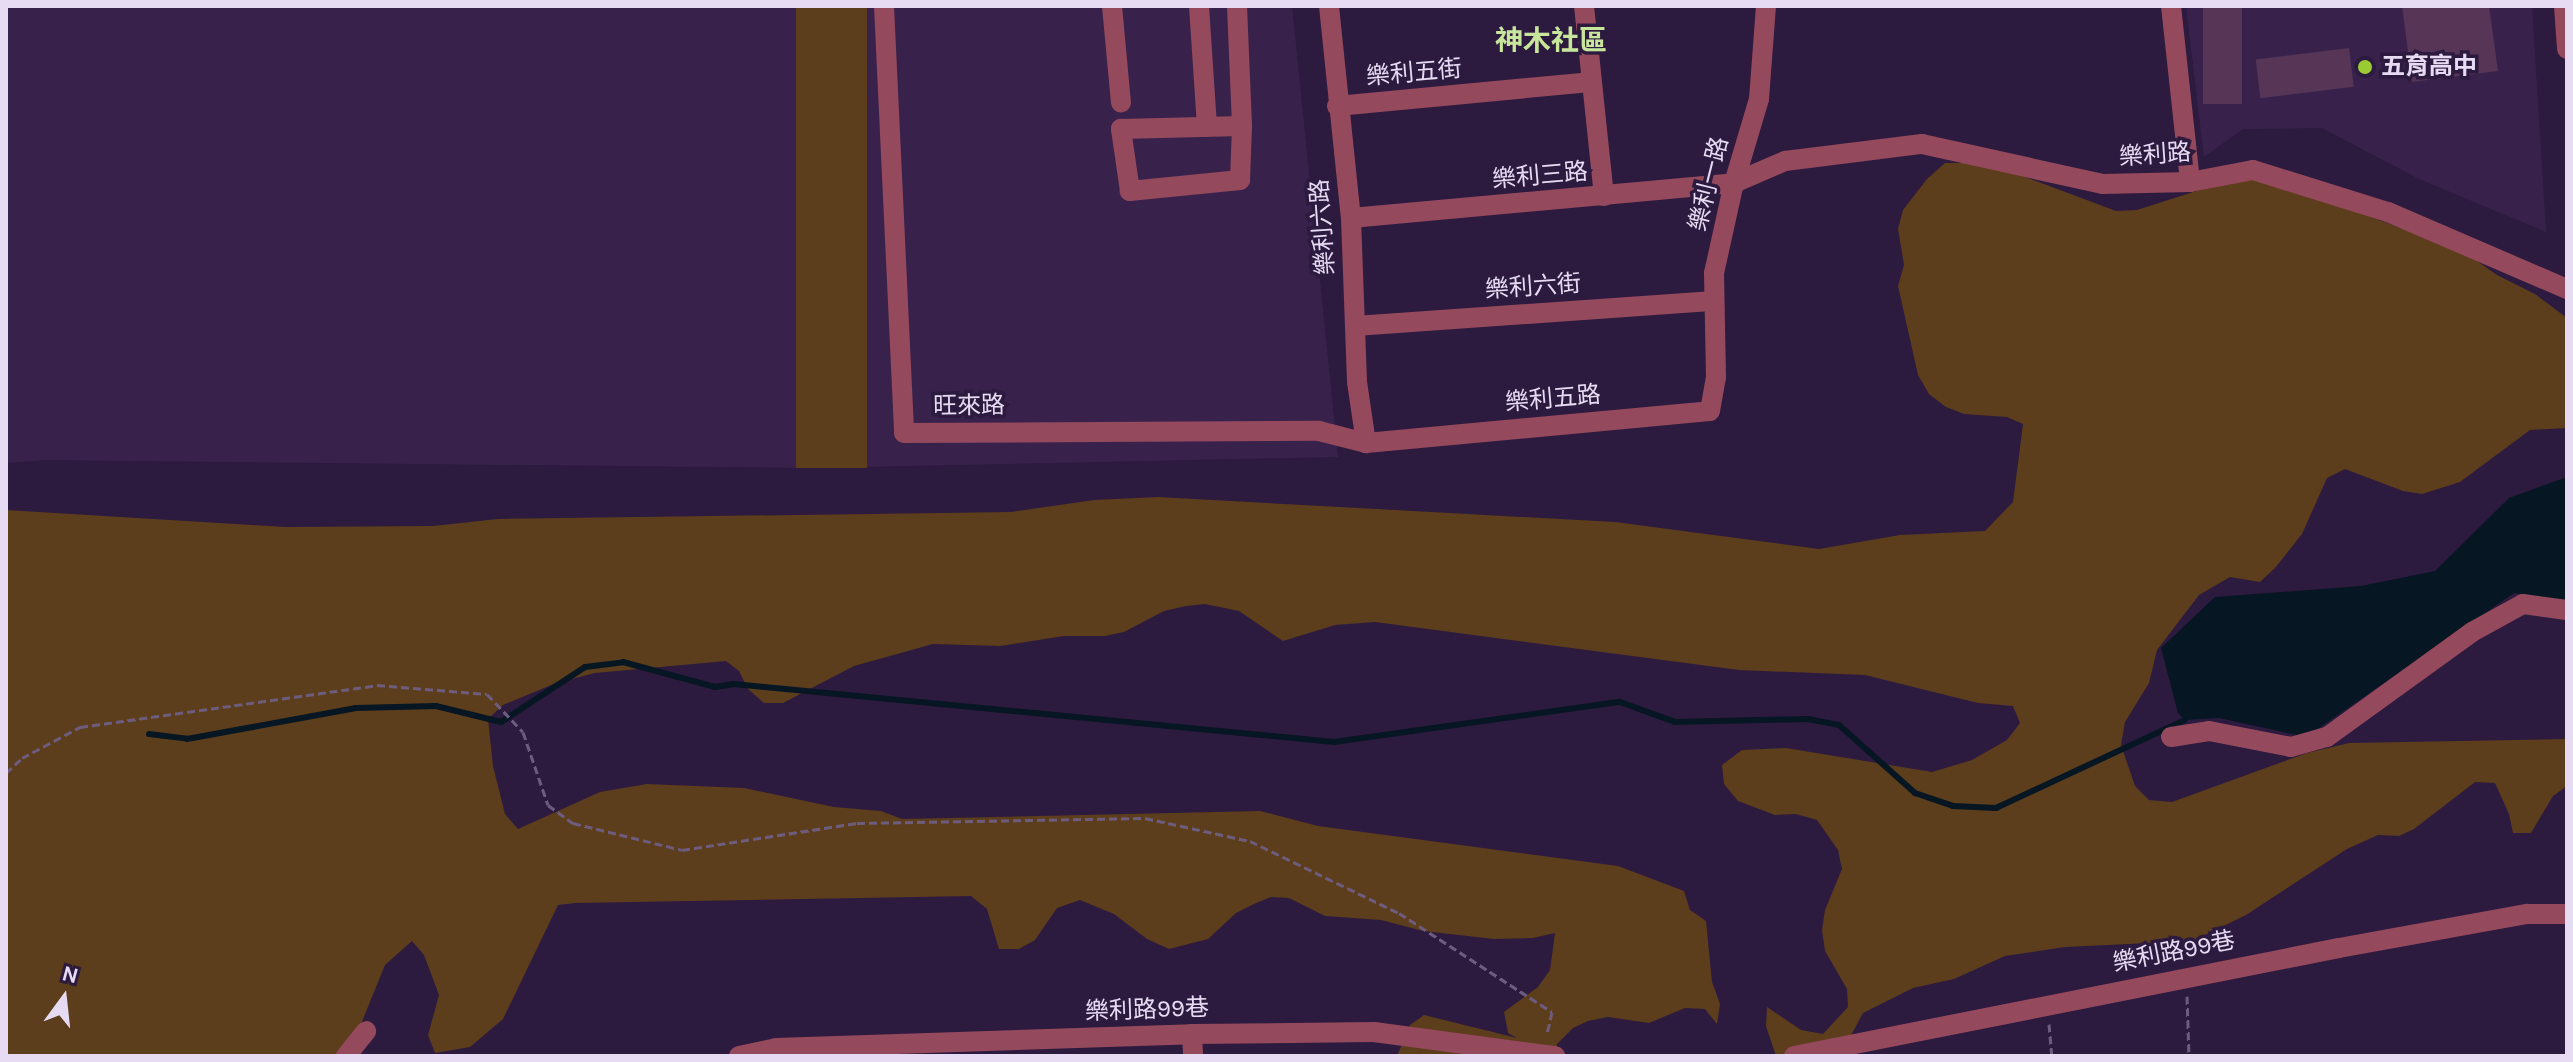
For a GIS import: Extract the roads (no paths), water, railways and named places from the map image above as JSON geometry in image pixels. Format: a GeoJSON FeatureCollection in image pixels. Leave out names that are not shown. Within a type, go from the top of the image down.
{"type":"FeatureCollection","features":[{"type":"Feature","properties":{"kind":"street","name":"旺來路"},"geometry":{"type":"LineString","coordinates":[[884,6],[904,433],[1319,431],[1366,443]]}},
{"type":"Feature","properties":{"kind":"street"},"geometry":{"type":"LineString","coordinates":[[1112,6],[1121,103]]}},
{"type":"Feature","properties":{"kind":"street"},"geometry":{"type":"LineString","coordinates":[[1199,6],[1207,127]]}},
{"type":"Feature","properties":{"kind":"street"},"geometry":{"type":"LineString","coordinates":[[1237,6],[1242,126],[1240,180],[1130,191],[1121,129],[1242,126]]}},
{"type":"Feature","properties":{"kind":"street","name":"樂利六路"},"geometry":{"type":"LineString","coordinates":[[1329,6],[1351,218],[1357,382],[1366,443]]}},
{"type":"Feature","properties":{"kind":"street"},"geometry":{"type":"LineString","coordinates":[[1584,6],[1604,196]]}},
{"type":"Feature","properties":{"kind":"street","name":"樂利一路"},"geometry":{"type":"LineString","coordinates":[[1716,377],[1714,273],[1734,183],[1759,99],[1766,6]]}},
{"type":"Feature","properties":{"kind":"street"},"geometry":{"type":"LineString","coordinates":[[2171,6],[2190,182]]}},
{"type":"Feature","properties":{"kind":"street"},"geometry":{"type":"LineString","coordinates":[[2564,6],[2567,49]]}},
{"type":"Feature","properties":{"kind":"street","name":"樂利五街"},"geometry":{"type":"LineString","coordinates":[[1337,106],[1590,82]]}},
{"type":"Feature","properties":{"kind":"street","name":"樂利路"},"geometry":{"type":"LineString","coordinates":[[1734,183],[1785,161],[1922,144],[2102,184],[2190,182],[2253,170],[2304,183],[2388,212],[2567,289]]}},
{"type":"Feature","properties":{"kind":"street","name":"樂利三路"},"geometry":{"type":"LineString","coordinates":[[1351,218],[1734,183]]}},
{"type":"Feature","properties":{"kind":"street","name":"樂利六街"},"geometry":{"type":"LineString","coordinates":[[1355,326],[1714,301]]}},
{"type":"Feature","properties":{"kind":"street","name":"樂利五路"},"geometry":{"type":"LineString","coordinates":[[1366,443],[1710,411],[1716,377]]}},
{"type":"Feature","properties":{"kind":"street"},"geometry":{"type":"LineString","coordinates":[[2171,737],[2209,731],[2291,747],[2327,737],[2472,632],[2523,604],[2567,610]]}},
{"type":"Feature","properties":{"kind":"street","name":"樂利路99巷"},"geometry":{"type":"LineString","coordinates":[[1794,1056],[2186,976],[2527,914],[2567,914]]}},
{"type":"Feature","properties":{"kind":"street"},"geometry":{"type":"LineString","coordinates":[[346,1056],[366,1031]]}},
{"type":"Feature","properties":{"kind":"street","name":"樂利路99巷"},"geometry":{"type":"LineString","coordinates":[[739,1056],[776,1048],[1192,1034],[1374,1032],[1548,1054]]}},
{"type":"Feature","properties":{"kind":"street"},"geometry":{"type":"LineString","coordinates":[[1192,1034],[1193,1056]]}},
{"type":"Feature","properties":{"kind":"water"},"geometry":{"type":"Polygon","coordinates":[[[2567,477],[2567,602],[2514,593],[2306,737],[2219,718],[2185,720],[2178,713],[2161,648],[2215,597],[2361,586],[2435,571],[2509,498],[2567,477]]]}},
{"type":"Feature","properties":{"kind":"waterway"},"geometry":{"type":"LineString","coordinates":[[149,734],[187,739],[356,708],[436,706],[501,722],[585,667],[623,662],[715,687],[734,684],[1334,742],[1620,702],[1675,722],[1808,719],[1839,725],[1915,793],[1953,806],[1996,808],[2185,720]]}},
{"type":"Feature","properties":{"kind":"place","name":"五育高中"},"geometry":{"type":"Point","coordinates":[2365,67]}},
{"type":"Feature","properties":{"kind":"district","name":"神木社區"},"geometry":{"type":"Point","coordinates":[1551,41]}}]}
